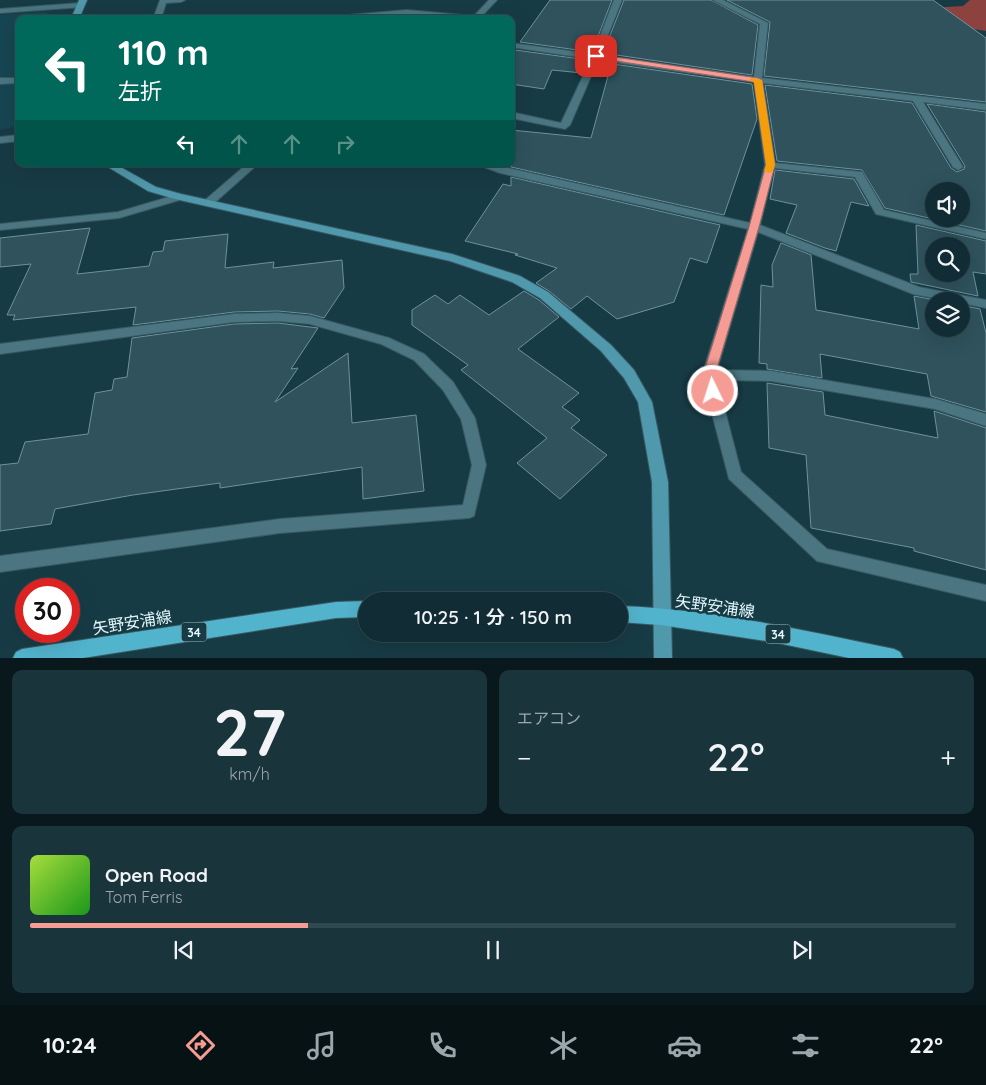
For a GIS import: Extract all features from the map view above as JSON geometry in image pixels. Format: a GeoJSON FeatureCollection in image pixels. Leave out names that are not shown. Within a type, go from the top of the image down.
{"type":"FeatureCollection","features":[{"type":"Feature","properties":{"kind":"main road","name":"矢野安浦線"},"geometry":{"type":"LineString","coordinates":[[22,658],[336,610],[358,609]]}},
{"type":"Feature","properties":{"kind":"main road","name":"矢野安浦線"},"geometry":{"type":"LineString","coordinates":[[628,615],[661,617],[773,633],[894,658]]}},
{"type":"Feature","properties":{"kind":"street"},"geometry":{"type":"LineString","coordinates":[[159,15],[164,1],[181,0]]}},
{"type":"Feature","properties":{"kind":"street"},"geometry":{"type":"LineString","coordinates":[[479,15],[493,0]]}},
{"type":"Feature","properties":{"kind":"street"},"geometry":{"type":"LineString","coordinates":[[515,117],[562,127],[565,125],[596,56],[618,0]]}},
{"type":"Feature","properties":{"kind":"street"},"geometry":{"type":"LineString","coordinates":[[717,0],[764,23],[758,80],[770,165],[754,227],[709,375],[734,475],[822,556],[986,592]]}},
{"type":"Feature","properties":{"kind":"street"},"geometry":{"type":"LineString","coordinates":[[0,11],[82,2],[77,15]]}},
{"type":"Feature","properties":{"kind":"street"},"geometry":{"type":"LineString","coordinates":[[372,15],[407,12],[442,15]]}},
{"type":"Feature","properties":{"kind":"street"},"geometry":{"type":"LineString","coordinates":[[515,46],[758,80],[986,107]]}},
{"type":"Feature","properties":{"kind":"street"},"geometry":{"type":"LineString","coordinates":[[0,81],[15,80]]}},
{"type":"Feature","properties":{"kind":"street"},"geometry":{"type":"LineString","coordinates":[[916,98],[958,167]]}},
{"type":"Feature","properties":{"kind":"street"},"geometry":{"type":"LineString","coordinates":[[0,140],[15,138]]}},
{"type":"Feature","properties":{"kind":"street"},"geometry":{"type":"LineString","coordinates":[[770,165],[858,174],[880,212],[986,236]]}},
{"type":"Feature","properties":{"kind":"street"},"geometry":{"type":"LineString","coordinates":[[113,167],[152,189],[179,198],[452,258],[516,279],[544,294],[606,348],[629,374],[646,402],[660,482],[663,658]]}},
{"type":"Feature","properties":{"kind":"street"},"geometry":{"type":"LineString","coordinates":[[208,203],[250,167]]}},
{"type":"Feature","properties":{"kind":"street"},"geometry":{"type":"LineString","coordinates":[[490,167],[754,227],[917,291],[986,304]]}},
{"type":"Feature","properties":{"kind":"street"},"geometry":{"type":"LineString","coordinates":[[0,227],[119,215],[179,198]]}},
{"type":"Feature","properties":{"kind":"street"},"geometry":{"type":"LineString","coordinates":[[0,349],[234,318],[278,317],[310,320],[385,341],[419,357],[448,386],[468,418],[479,465],[469,511],[280,526],[0,564]]}},
{"type":"Feature","properties":{"kind":"street"},"geometry":{"type":"LineString","coordinates":[[709,375],[771,376],[935,404],[986,420]]}},
{"type":"Feature","properties":{"kind":"shaded area"},"geometry":{"type":"Polygon","coordinates":[[[970,0],[986,0],[986,31],[960,27],[914,9],[963,6],[970,0]]]}},
{"type":"Feature","properties":{"kind":"shaded area"},"geometry":{"type":"Polygon","coordinates":[[[44,12],[53,15],[15,15],[15,125],[11,128],[0,129],[0,15],[44,12]]]}},
{"type":"Feature","properties":{"kind":"building"},"geometry":{"type":"Polygon","coordinates":[[[550,0],[612,0],[592,52],[520,42],[550,0]]]}},
{"type":"Feature","properties":{"kind":"building"},"geometry":{"type":"Polygon","coordinates":[[[624,0],[711,0],[758,25],[752,75],[603,53],[624,0]]]}},
{"type":"Feature","properties":{"kind":"building"},"geometry":{"type":"Polygon","coordinates":[[[727,0],[933,0],[986,38],[986,102],[764,76],[770,22],[727,0]]]}},
{"type":"Feature","properties":{"kind":"building"},"geometry":{"type":"Polygon","coordinates":[[[515,50],[588,60],[582,73],[552,70],[544,89],[515,85],[515,50]]]}},
{"type":"Feature","properties":{"kind":"building"},"geometry":{"type":"Polygon","coordinates":[[[599,62],[752,84],[757,119],[724,215],[511,167],[515,167],[515,130],[591,138],[608,76],[594,75],[599,62]]]}},
{"type":"Feature","properties":{"kind":"building"},"geometry":{"type":"Polygon","coordinates":[[[765,85],[912,103],[951,168],[957,172],[964,169],[965,166],[927,104],[986,112],[986,231],[968,227],[970,227],[970,182],[925,182],[925,217],[885,208],[862,170],[777,161],[765,85]]]}},
{"type":"Feature","properties":{"kind":"building"},"geometry":{"type":"Polygon","coordinates":[[[775,170],[854,179],[869,206],[851,202],[836,251],[786,233],[797,205],[770,199],[775,170]]]}},
{"type":"Feature","properties":{"kind":"building"},"geometry":{"type":"Polygon","coordinates":[[[511,177],[720,225],[707,263],[690,258],[674,302],[617,319],[587,296],[571,309],[536,283],[557,268],[515,255],[518,254],[465,241],[503,184],[511,186],[511,177]]]}},
{"type":"Feature","properties":{"kind":"building"},"geometry":{"type":"Polygon","coordinates":[[[916,225],[968,237],[925,237],[925,282],[970,282],[970,237],[986,241],[986,274],[973,272],[978,296],[970,294],[970,292],[959,292],[911,282],[910,274],[918,274],[916,225]]]}},
{"type":"Feature","properties":{"kind":"building"},"geometry":{"type":"Polygon","coordinates":[[[90,228],[77,274],[149,266],[153,252],[163,251],[165,241],[228,234],[225,268],[274,262],[273,268],[342,260],[344,288],[324,318],[310,314],[278,311],[234,312],[133,325],[136,307],[13,320],[15,315],[7,315],[31,264],[0,267],[0,238],[90,228]]]}},
{"type":"Feature","properties":{"kind":"building"},"geometry":{"type":"Polygon","coordinates":[[[781,243],[811,255],[816,310],[919,329],[914,296],[925,298],[925,337],[970,337],[970,307],[980,309],[986,333],[986,412],[931,396],[927,374],[820,354],[822,378],[767,369],[767,364],[759,363],[761,285],[773,287],[772,265],[781,243]]]}},
{"type":"Feature","properties":{"kind":"building"},"geometry":{"type":"Polygon","coordinates":[[[524,291],[539,300],[559,317],[518,349],[579,393],[562,407],[580,420],[571,428],[607,455],[560,499],[517,463],[547,438],[461,370],[468,365],[412,325],[412,310],[435,295],[448,304],[460,295],[489,315],[524,291]]]}},
{"type":"Feature","properties":{"kind":"building"},"geometry":{"type":"Polygon","coordinates":[[[278,323],[318,328],[291,369],[298,368],[275,402],[348,353],[352,423],[416,415],[424,491],[363,499],[362,467],[220,488],[220,483],[133,495],[55,509],[51,524],[0,531],[0,465],[18,463],[25,442],[88,434],[95,393],[112,390],[114,379],[127,377],[132,338],[234,324],[278,323]]]}},
{"type":"Feature","properties":{"kind":"building"},"geometry":{"type":"Polygon","coordinates":[[[767,383],[823,392],[825,415],[938,438],[934,411],[986,428],[986,570],[914,551],[914,548],[811,528],[806,455],[769,448],[767,383]]]}},
{"type":"Feature","properties":{"kind":"slow traffic"},"geometry":{"type":"LineString","coordinates":[[752,80],[758,80],[770,165],[769,171]]}},
{"type":"Feature","properties":{"kind":"route"},"geometry":{"type":"LineString","coordinates":[[596,56],[758,80],[770,165],[754,227],[709,375],[713,391]]}}]}
